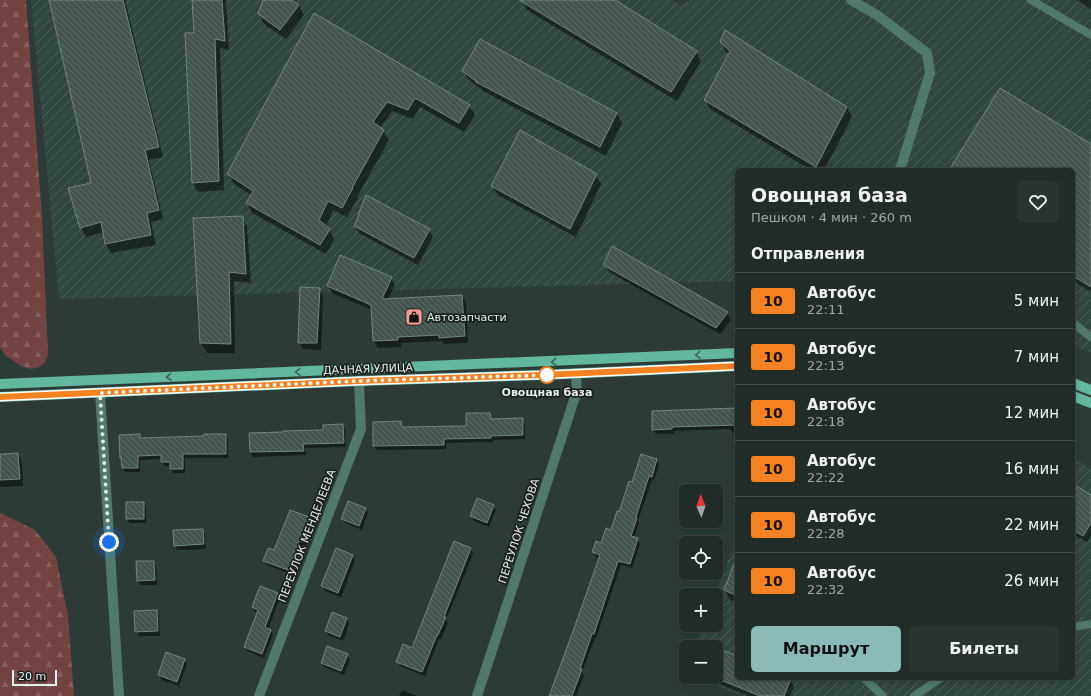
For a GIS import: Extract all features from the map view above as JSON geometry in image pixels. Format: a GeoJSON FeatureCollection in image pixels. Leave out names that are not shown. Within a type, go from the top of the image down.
{"type":"FeatureCollection","features":[{"type":"Feature","properties":{"kind":"main road","name":"ДАЧНАЯ УЛИЦА"},"geometry":{"type":"LineString","coordinates":[[0,384],[735,353]]}},
{"type":"Feature","properties":{"kind":"main road"},"geometry":{"type":"LineString","coordinates":[[575,361],[576,373]]}},
{"type":"Feature","properties":{"kind":"main road","name":"ДАЧНАЯ УЛИЦА"},"geometry":{"type":"LineString","coordinates":[[0,397],[735,366]]}},
{"type":"Feature","properties":{"kind":"main road"},"geometry":{"type":"LineString","coordinates":[[358,369],[359,381]]}},
{"type":"Feature","properties":{"kind":"main road"},"geometry":{"type":"LineString","coordinates":[[1075,383],[1091,390]]}},
{"type":"Feature","properties":{"kind":"main road"},"geometry":{"type":"LineString","coordinates":[[1075,397],[1091,403]]}},
{"type":"Feature","properties":{"kind":"street"},"geometry":{"type":"LineString","coordinates":[[851,0],[877,15],[927,53],[930,73],[901,168]]}},
{"type":"Feature","properties":{"kind":"street","name":"ПЕРЕУЛОК ЧЕХОВА"},"geometry":{"type":"LineString","coordinates":[[478,696],[577,391],[576,373]]}},
{"type":"Feature","properties":{"kind":"street","name":"ПЕРЕУЛОК МЕНДЕЛЕЕВА"},"geometry":{"type":"LineString","coordinates":[[259,696],[361,429],[359,381]]}},
{"type":"Feature","properties":{"kind":"street"},"geometry":{"type":"LineString","coordinates":[[100,393],[120,696]]}},
{"type":"Feature","properties":{"kind":"lane"},"geometry":{"type":"LineString","coordinates":[[1031,0],[1091,35]]}},
{"type":"Feature","properties":{"kind":"lane"},"geometry":{"type":"LineString","coordinates":[[1075,325],[1091,337]]}},
{"type":"Feature","properties":{"kind":"lane"},"geometry":{"type":"LineString","coordinates":[[1075,627],[1091,624]]}},
{"type":"Feature","properties":{"kind":"lane"},"geometry":{"type":"LineString","coordinates":[[866,680],[883,696]]}},
{"type":"Feature","properties":{"kind":"lane"},"geometry":{"type":"LineString","coordinates":[[914,696],[938,680]]}},
{"type":"Feature","properties":{"kind":"shaded area"},"geometry":{"type":"Polygon","coordinates":[[[31,0],[672,0],[680,5],[691,0],[1091,0],[1091,353],[1075,346],[1075,168],[735,168],[735,281],[59,299],[31,0]]]}},
{"type":"Feature","properties":{"kind":"shaded area"},"geometry":{"type":"Polygon","coordinates":[[[1075,459],[1091,469],[1091,696],[743,696],[713,684],[723,684],[723,640],[697,640],[700,632],[723,632],[723,588],[718,588],[721,580],[723,580],[723,574],[735,543],[735,680],[1075,680],[1075,459]]]}},
{"type":"Feature","properties":{"kind":"green space"},"geometry":{"type":"Polygon","coordinates":[[[0,0],[26,0],[42,217],[48,354],[45,363],[39,367],[30,369],[21,366],[5,355],[0,348],[0,0]]]}},
{"type":"Feature","properties":{"kind":"green space"},"geometry":{"type":"Polygon","coordinates":[[[0,513],[35,530],[56,557],[68,616],[74,696],[0,696],[0,513]]]}},
{"type":"Feature","properties":{"kind":"building"},"geometry":{"type":"Polygon","coordinates":[[[49,0],[123,0],[159,147],[145,150],[159,210],[147,213],[151,235],[105,244],[101,222],[80,228],[68,188],[91,183],[49,0]]]}},
{"type":"Feature","properties":{"kind":"building"},"geometry":{"type":"Polygon","coordinates":[[[192,0],[222,0],[225,41],[215,39],[219,181],[192,183],[185,33],[194,33],[192,0]]]}},
{"type":"Feature","properties":{"kind":"building"},"geometry":{"type":"Polygon","coordinates":[[[263,0],[291,0],[299,5],[280,30],[258,14],[263,0]]]}},
{"type":"Feature","properties":{"kind":"building"},"geometry":{"type":"Polygon","coordinates":[[[519,0],[615,0],[697,51],[671,92],[519,0]]]}},
{"type":"Feature","properties":{"kind":"building"},"geometry":{"type":"Polygon","coordinates":[[[314,13],[470,105],[459,123],[415,98],[408,110],[387,102],[373,122],[384,130],[342,208],[328,201],[319,220],[330,229],[320,245],[246,203],[253,191],[227,174],[314,13]]]}},
{"type":"Feature","properties":{"kind":"building"},"geometry":{"type":"Polygon","coordinates":[[[725,30],[847,107],[816,167],[704,100],[730,51],[720,42],[725,30]]]}},
{"type":"Feature","properties":{"kind":"building"},"geometry":{"type":"Polygon","coordinates":[[[480,39],[617,113],[600,147],[476,82],[462,71],[480,39]]]}},
{"type":"Feature","properties":{"kind":"building"},"geometry":{"type":"Polygon","coordinates":[[[1000,88],[1091,144],[1091,287],[1075,277],[1075,168],[950,168],[1000,88]]]}},
{"type":"Feature","properties":{"kind":"building"},"geometry":{"type":"Polygon","coordinates":[[[520,130],[597,174],[570,229],[491,186],[520,130]]]}},
{"type":"Feature","properties":{"kind":"building"},"geometry":{"type":"Polygon","coordinates":[[[366,195],[430,229],[414,258],[354,226],[366,195]]]}},
{"type":"Feature","properties":{"kind":"building"},"geometry":{"type":"Polygon","coordinates":[[[243,216],[246,274],[229,272],[231,344],[200,343],[193,218],[243,216]]]}},
{"type":"Feature","properties":{"kind":"building"},"geometry":{"type":"Polygon","coordinates":[[[612,246],[728,312],[716,328],[603,265],[612,246]]]}},
{"type":"Feature","properties":{"kind":"building"},"geometry":{"type":"Polygon","coordinates":[[[340,255],[392,277],[382,299],[462,295],[465,336],[439,338],[439,335],[398,337],[398,340],[373,341],[371,305],[327,286],[340,255]]]}},
{"type":"Feature","properties":{"kind":"building"},"geometry":{"type":"Polygon","coordinates":[[[300,287],[320,288],[317,343],[298,343],[300,287]]]}},
{"type":"Feature","properties":{"kind":"building"},"geometry":{"type":"Polygon","coordinates":[[[735,408],[735,425],[672,427],[672,429],[652,430],[652,411],[735,408]]]}},
{"type":"Feature","properties":{"kind":"building"},"geometry":{"type":"Polygon","coordinates":[[[466,413],[490,413],[491,419],[523,418],[523,435],[491,436],[491,438],[444,439],[444,445],[373,446],[373,422],[401,421],[402,427],[466,426],[466,413]]]}},
{"type":"Feature","properties":{"kind":"building"},"geometry":{"type":"Polygon","coordinates":[[[343,424],[344,443],[303,444],[304,451],[250,452],[249,433],[323,430],[323,425],[343,424]]]}},
{"type":"Feature","properties":{"kind":"building"},"geometry":{"type":"Polygon","coordinates":[[[140,434],[140,438],[226,434],[226,454],[183,454],[183,469],[170,469],[170,462],[161,462],[161,455],[138,456],[138,468],[122,468],[119,435],[140,434]]]}},
{"type":"Feature","properties":{"kind":"building"},"geometry":{"type":"Polygon","coordinates":[[[18,453],[20,479],[0,480],[0,454],[18,453]]]}},
{"type":"Feature","properties":{"kind":"building"},"geometry":{"type":"Polygon","coordinates":[[[641,454],[657,459],[652,477],[649,476],[631,536],[638,538],[630,564],[618,561],[572,696],[549,696],[600,555],[592,552],[596,541],[601,543],[606,528],[611,530],[617,511],[619,512],[629,481],[632,482],[641,454]]]}},
{"type":"Feature","properties":{"kind":"building"},"geometry":{"type":"Polygon","coordinates":[[[1075,485],[1091,495],[1091,523],[1083,536],[1075,531],[1075,485]]]}},
{"type":"Feature","properties":{"kind":"building"},"geometry":{"type":"Polygon","coordinates":[[[477,498],[494,505],[487,523],[470,516],[477,498]]]}},
{"type":"Feature","properties":{"kind":"building"},"geometry":{"type":"Polygon","coordinates":[[[348,501],[366,508],[359,526],[341,519],[348,501]]]}},
{"type":"Feature","properties":{"kind":"building"},"geometry":{"type":"Polygon","coordinates":[[[126,502],[144,502],[144,519],[126,519],[126,502]]]}},
{"type":"Feature","properties":{"kind":"building"},"geometry":{"type":"Polygon","coordinates":[[[290,510],[312,518],[303,542],[299,541],[288,570],[263,561],[268,548],[274,550],[290,510]]]}},
{"type":"Feature","properties":{"kind":"building"},"geometry":{"type":"Polygon","coordinates":[[[203,529],[204,544],[174,546],[173,530],[203,529]]]}},
{"type":"Feature","properties":{"kind":"building"},"geometry":{"type":"Polygon","coordinates":[[[454,541],[471,548],[444,617],[446,617],[422,672],[396,662],[403,644],[412,648],[454,541]]]}},
{"type":"Feature","properties":{"kind":"building"},"geometry":{"type":"Polygon","coordinates":[[[336,548],[353,555],[338,593],[321,586],[336,548]]]}},
{"type":"Feature","properties":{"kind":"building"},"geometry":{"type":"Polygon","coordinates":[[[136,561],[154,561],[155,580],[137,581],[136,561]]]}},
{"type":"Feature","properties":{"kind":"building"},"geometry":{"type":"Polygon","coordinates":[[[735,562],[735,595],[724,590],[735,562]]]}},
{"type":"Feature","properties":{"kind":"building"},"geometry":{"type":"Polygon","coordinates":[[[260,586],[278,593],[265,627],[271,630],[262,654],[244,647],[258,610],[252,607],[260,586]]]}},
{"type":"Feature","properties":{"kind":"building"},"geometry":{"type":"Polygon","coordinates":[[[157,610],[158,631],[135,632],[134,611],[157,610]]]}},
{"type":"Feature","properties":{"kind":"building"},"geometry":{"type":"Polygon","coordinates":[[[332,612],[347,618],[340,637],[325,631],[332,612]]]}},
{"type":"Feature","properties":{"kind":"building"},"geometry":{"type":"Polygon","coordinates":[[[327,646],[348,654],[341,671],[321,663],[327,646]]]}},
{"type":"Feature","properties":{"kind":"building"},"geometry":{"type":"Polygon","coordinates":[[[723,650],[735,655],[735,680],[790,680],[784,696],[760,696],[723,681],[723,650]]]}},
{"type":"Feature","properties":{"kind":"building"},"geometry":{"type":"Polygon","coordinates":[[[166,652],[185,659],[177,682],[158,675],[166,652]]]}},
{"type":"Feature","properties":{"kind":"bus line","name":"10"},"geometry":{"type":"LineString","coordinates":[[0,397],[735,366]]}},
{"type":"Feature","properties":{"kind":"place","name":"Автозапчасти"},"geometry":{"type":"Point","coordinates":[414,317]}},
{"type":"Feature","properties":{"kind":"place","name":"Овощная база"},"geometry":{"type":"Point","coordinates":[547,375]}},
{"type":"Feature","properties":{"kind":"route"},"geometry":{"type":"LineString","coordinates":[[109,542],[100,393],[359,381],[547,375]]}}]}
